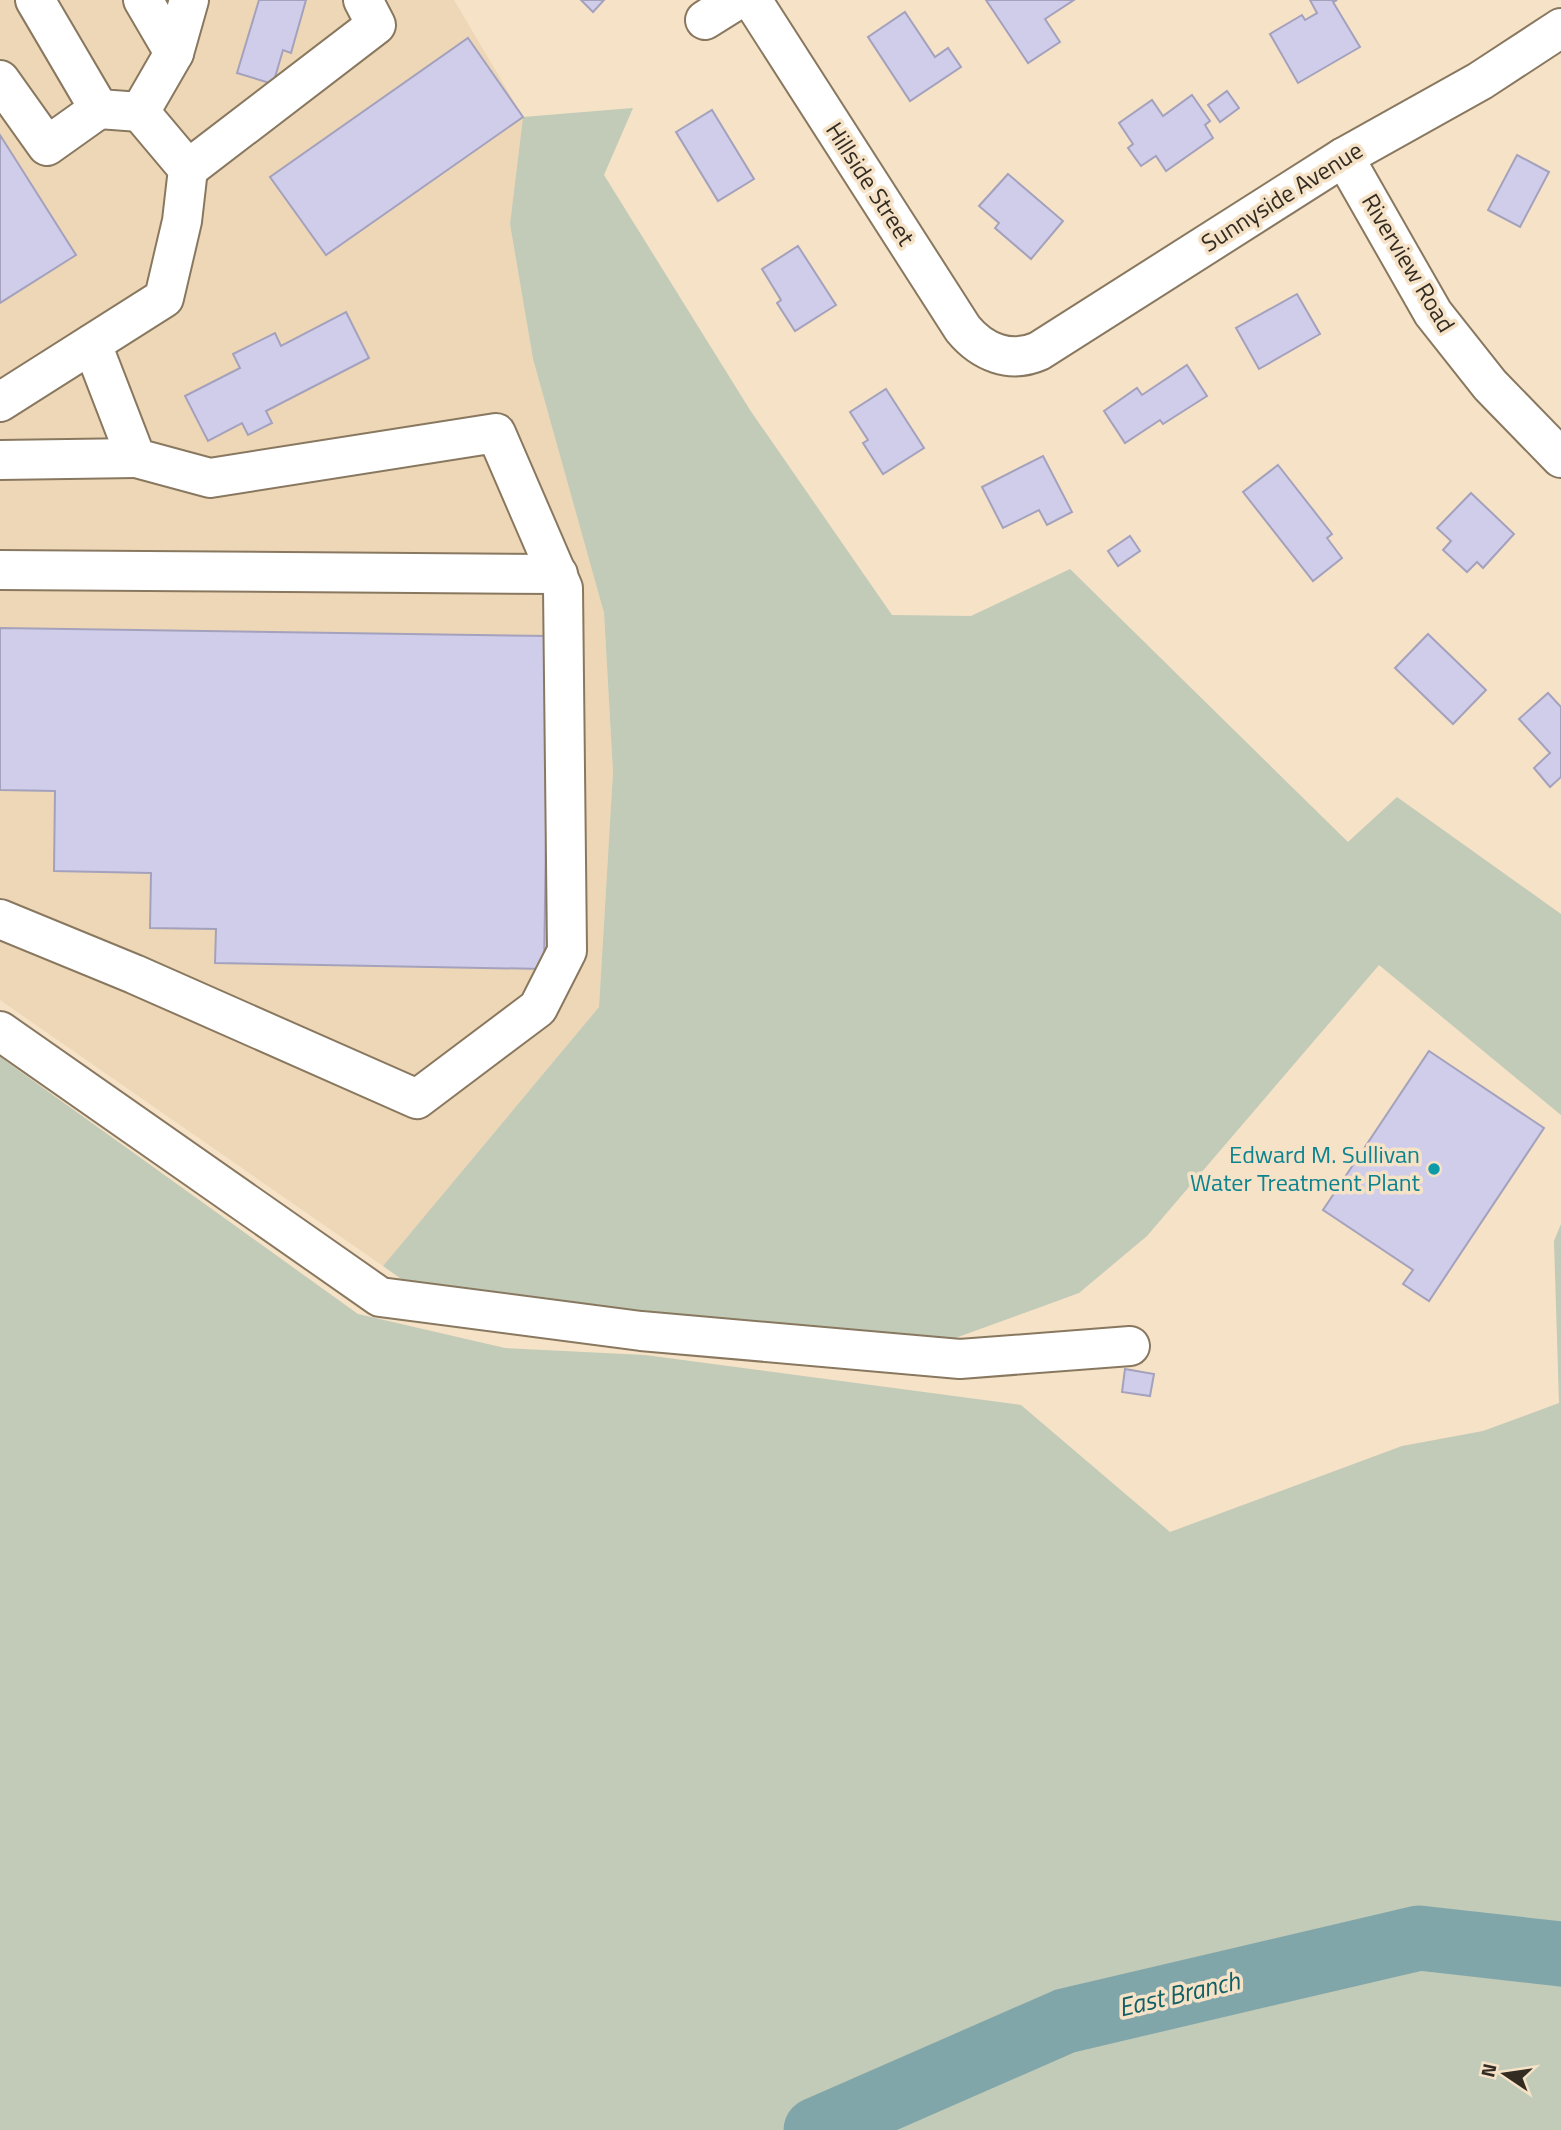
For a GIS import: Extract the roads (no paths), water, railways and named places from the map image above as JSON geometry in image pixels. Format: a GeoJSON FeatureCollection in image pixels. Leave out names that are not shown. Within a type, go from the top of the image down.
{"type":"FeatureCollection","features":[{"type":"Feature","properties":{"kind":"street"},"geometry":{"type":"LineString","coordinates":[[35,0],[99,109]]}},
{"type":"Feature","properties":{"kind":"street"},"geometry":{"type":"LineString","coordinates":[[143,0],[174,53]]}},
{"type":"Feature","properties":{"kind":"street"},"geometry":{"type":"LineString","coordinates":[[140,112],[174,53],[189,0]]}},
{"type":"Feature","properties":{"kind":"street"},"geometry":{"type":"LineString","coordinates":[[0,402],[164,298],[182,221],[188,169],[376,25],[363,0]]}},
{"type":"Feature","properties":{"kind":"street"},"geometry":{"type":"LineString","coordinates":[[705,20],[737,0]]}},
{"type":"Feature","properties":{"kind":"street","name":"Hillside Street"},"geometry":{"type":"LineString","coordinates":[[752,0],[964,329],[984,349],[1001,355]]}},
{"type":"Feature","properties":{"kind":"street","name":"Sunnyside Avenue"},"geometry":{"type":"LineString","coordinates":[[1001,355],[1020,356],[1039,351],[1344,157],[1480,81],[1561,28]]}},
{"type":"Feature","properties":{"kind":"street"},"geometry":{"type":"LineString","coordinates":[[0,80],[47,146],[99,109],[140,112],[188,169]]}},
{"type":"Feature","properties":{"kind":"street","name":"Riverview Road"},"geometry":{"type":"LineString","coordinates":[[1344,157],[1433,313],[1490,385],[1561,458]]}},
{"type":"Feature","properties":{"kind":"street"},"geometry":{"type":"LineString","coordinates":[[92,344],[136,458]]}},
{"type":"Feature","properties":{"kind":"street"},"geometry":{"type":"LineString","coordinates":[[0,460],[136,458],[210,478],[496,433],[563,588],[567,951],[538,1008],[417,1099],[134,974],[0,919]]}},
{"type":"Feature","properties":{"kind":"street"},"geometry":{"type":"LineString","coordinates":[[0,570],[558,574]]}},
{"type":"Feature","properties":{"kind":"street"},"geometry":{"type":"LineString","coordinates":[[0,1031],[380,1297],[641,1331],[960,1359],[1130,1346]]}},
{"type":"Feature","properties":{"kind":"waterway","name":"East Branch"},"geometry":{"type":"LineString","coordinates":[[816,2130],[1065,2021],[1419,1938],[1561,1954]]}},
{"type":"Feature","properties":{"kind":"place","name":"Edward M. Sullivan Water Treatment Plant"},"geometry":{"type":"Point","coordinates":[1434,1169]}}]}
